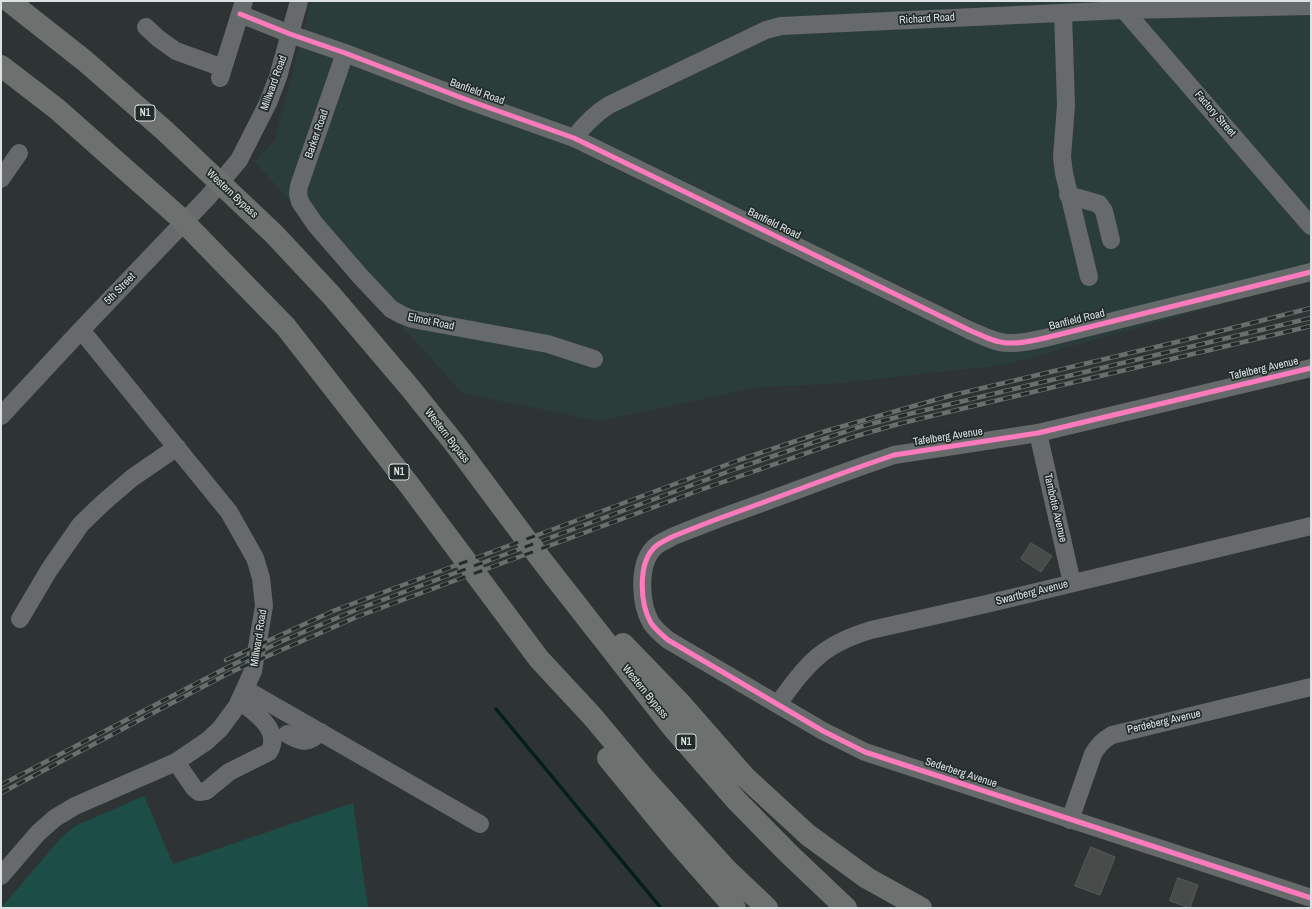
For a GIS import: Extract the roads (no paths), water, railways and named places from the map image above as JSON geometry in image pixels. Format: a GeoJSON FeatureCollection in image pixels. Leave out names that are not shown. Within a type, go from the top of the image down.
{"type":"FeatureCollection","features":[{"type":"Feature","properties":{"kind":"highway","name":"Western Bypass"},"geometry":{"type":"LineString","coordinates":[[9,1],[85,61],[165,130],[274,234],[332,296],[411,389],[455,444],[543,562],[678,734],[741,805],[788,853],[846,908]]}},
{"type":"Feature","properties":{"kind":"highway","name":"N1"},"geometry":{"type":"LineString","coordinates":[[1,66],[57,109],[179,217],[286,327],[410,486],[539,659],[592,716],[650,784],[727,870],[767,908]]}},
{"type":"Feature","properties":{"kind":"highway"},"geometry":{"type":"LineString","coordinates":[[543,562],[680,704],[745,778],[808,835],[867,878],[921,908]]}},
{"type":"Feature","properties":{"kind":"highway"},"geometry":{"type":"LineString","coordinates":[[539,659],[579,722],[676,841],[735,908]]}},
{"type":"Feature","properties":{"kind":"street","name":"Millward Road"},"geometry":{"type":"LineString","coordinates":[[239,160],[268,104],[278,77],[299,1]]}},
{"type":"Feature","properties":{"kind":"street","name":"Richard Road"},"geometry":{"type":"LineString","coordinates":[[574,138],[586,123],[598,112],[609,105],[772,28],[1064,13],[1124,6],[1246,8],[1311,6]]}},
{"type":"Feature","properties":{"kind":"street","name":"Factory Street"},"geometry":{"type":"LineString","coordinates":[[1124,6],[1311,226]]}},
{"type":"Feature","properties":{"kind":"street","name":"Banfield Road"},"geometry":{"type":"LineString","coordinates":[[242,7],[290,34],[345,52],[470,101],[574,138],[969,330],[1009,344],[1049,337],[1311,272]]}},
{"type":"Feature","properties":{"kind":"street"},"geometry":{"type":"LineString","coordinates":[[146,26],[159,39],[176,51],[221,73],[242,7]]}},
{"type":"Feature","properties":{"kind":"street"},"geometry":{"type":"LineString","coordinates":[[1064,13],[1066,105],[1062,157],[1068,194],[1089,277]]}},
{"type":"Feature","properties":{"kind":"street","name":"Barker Road"},"geometry":{"type":"LineString","coordinates":[[308,215],[300,202],[298,194],[299,186],[345,52]]}},
{"type":"Feature","properties":{"kind":"street"},"geometry":{"type":"LineString","coordinates":[[1,179],[18,153]]}},
{"type":"Feature","properties":{"kind":"street","name":"5th Street"},"geometry":{"type":"LineString","coordinates":[[1,416],[208,197],[239,160]]}},
{"type":"Feature","properties":{"kind":"street"},"geometry":{"type":"LineString","coordinates":[[1068,194],[1099,204],[1104,211],[1111,240]]}},
{"type":"Feature","properties":{"kind":"street","name":"Elmot Road"},"geometry":{"type":"LineString","coordinates":[[308,215],[360,276],[391,308],[402,315],[412,319],[548,344],[594,359]]}},
{"type":"Feature","properties":{"kind":"street","name":"Millward Road"},"geometry":{"type":"LineString","coordinates":[[1,876],[38,833],[55,818],[75,806],[176,762],[193,751],[215,733],[237,706],[253,671],[264,606],[261,578],[255,558],[229,512],[81,330]]}},
{"type":"Feature","properties":{"kind":"street","name":"Tafelberg Avenue"},"geometry":{"type":"LineString","coordinates":[[643,601],[642,580],[645,560],[652,550],[662,542],[694,528],[844,472],[894,456],[1038,432],[1311,368]]}},
{"type":"Feature","properties":{"kind":"street","name":"Tambotie Avenue"},"geometry":{"type":"LineString","coordinates":[[1038,432],[1072,583]]}},
{"type":"Feature","properties":{"kind":"street"},"geometry":{"type":"LineString","coordinates":[[20,619],[49,570],[81,524],[126,483],[177,447]]}},
{"type":"Feature","properties":{"kind":"street","name":"Swartberg Avenue"},"geometry":{"type":"LineString","coordinates":[[778,704],[801,673],[813,660],[832,646],[853,636],[1311,526]]}},
{"type":"Feature","properties":{"kind":"street","name":"Sederberg Avenue"},"geometry":{"type":"LineString","coordinates":[[643,601],[651,623],[659,633],[668,640],[822,731],[865,752],[1311,898]]}},
{"type":"Feature","properties":{"kind":"street","name":"Perdeberg Avenue"},"geometry":{"type":"LineString","coordinates":[[1070,820],[1092,754],[1104,739],[1112,734],[1311,687]]}},
{"type":"Feature","properties":{"kind":"street"},"geometry":{"type":"LineString","coordinates":[[243,695],[321,732],[480,824]]}},
{"type":"Feature","properties":{"kind":"street"},"geometry":{"type":"LineString","coordinates":[[176,762],[194,788],[199,792],[206,791],[229,772],[269,752],[273,746],[273,738],[269,729],[243,695]]}},
{"type":"Feature","properties":{"kind":"street"},"geometry":{"type":"LineString","coordinates":[[287,734],[302,742],[307,742],[321,732]]}},
{"type":"Feature","properties":{"kind":"waterway"},"geometry":{"type":"LineString","coordinates":[[496,709],[661,908]]}},
{"type":"Feature","properties":{"kind":"railway"},"geometry":{"type":"LineString","coordinates":[[226,660],[333,611],[742,459],[826,431],[949,396],[1181,341],[1311,308]]}},
{"type":"Feature","properties":{"kind":"railway"},"geometry":{"type":"LineString","coordinates":[[1,785],[226,668],[280,642],[358,609],[738,468],[859,427],[1311,318]]}},
{"type":"Feature","properties":{"kind":"railway"},"geometry":{"type":"LineString","coordinates":[[1,793],[229,673],[359,616],[703,489],[853,437],[902,423],[1311,326]]}}]}
